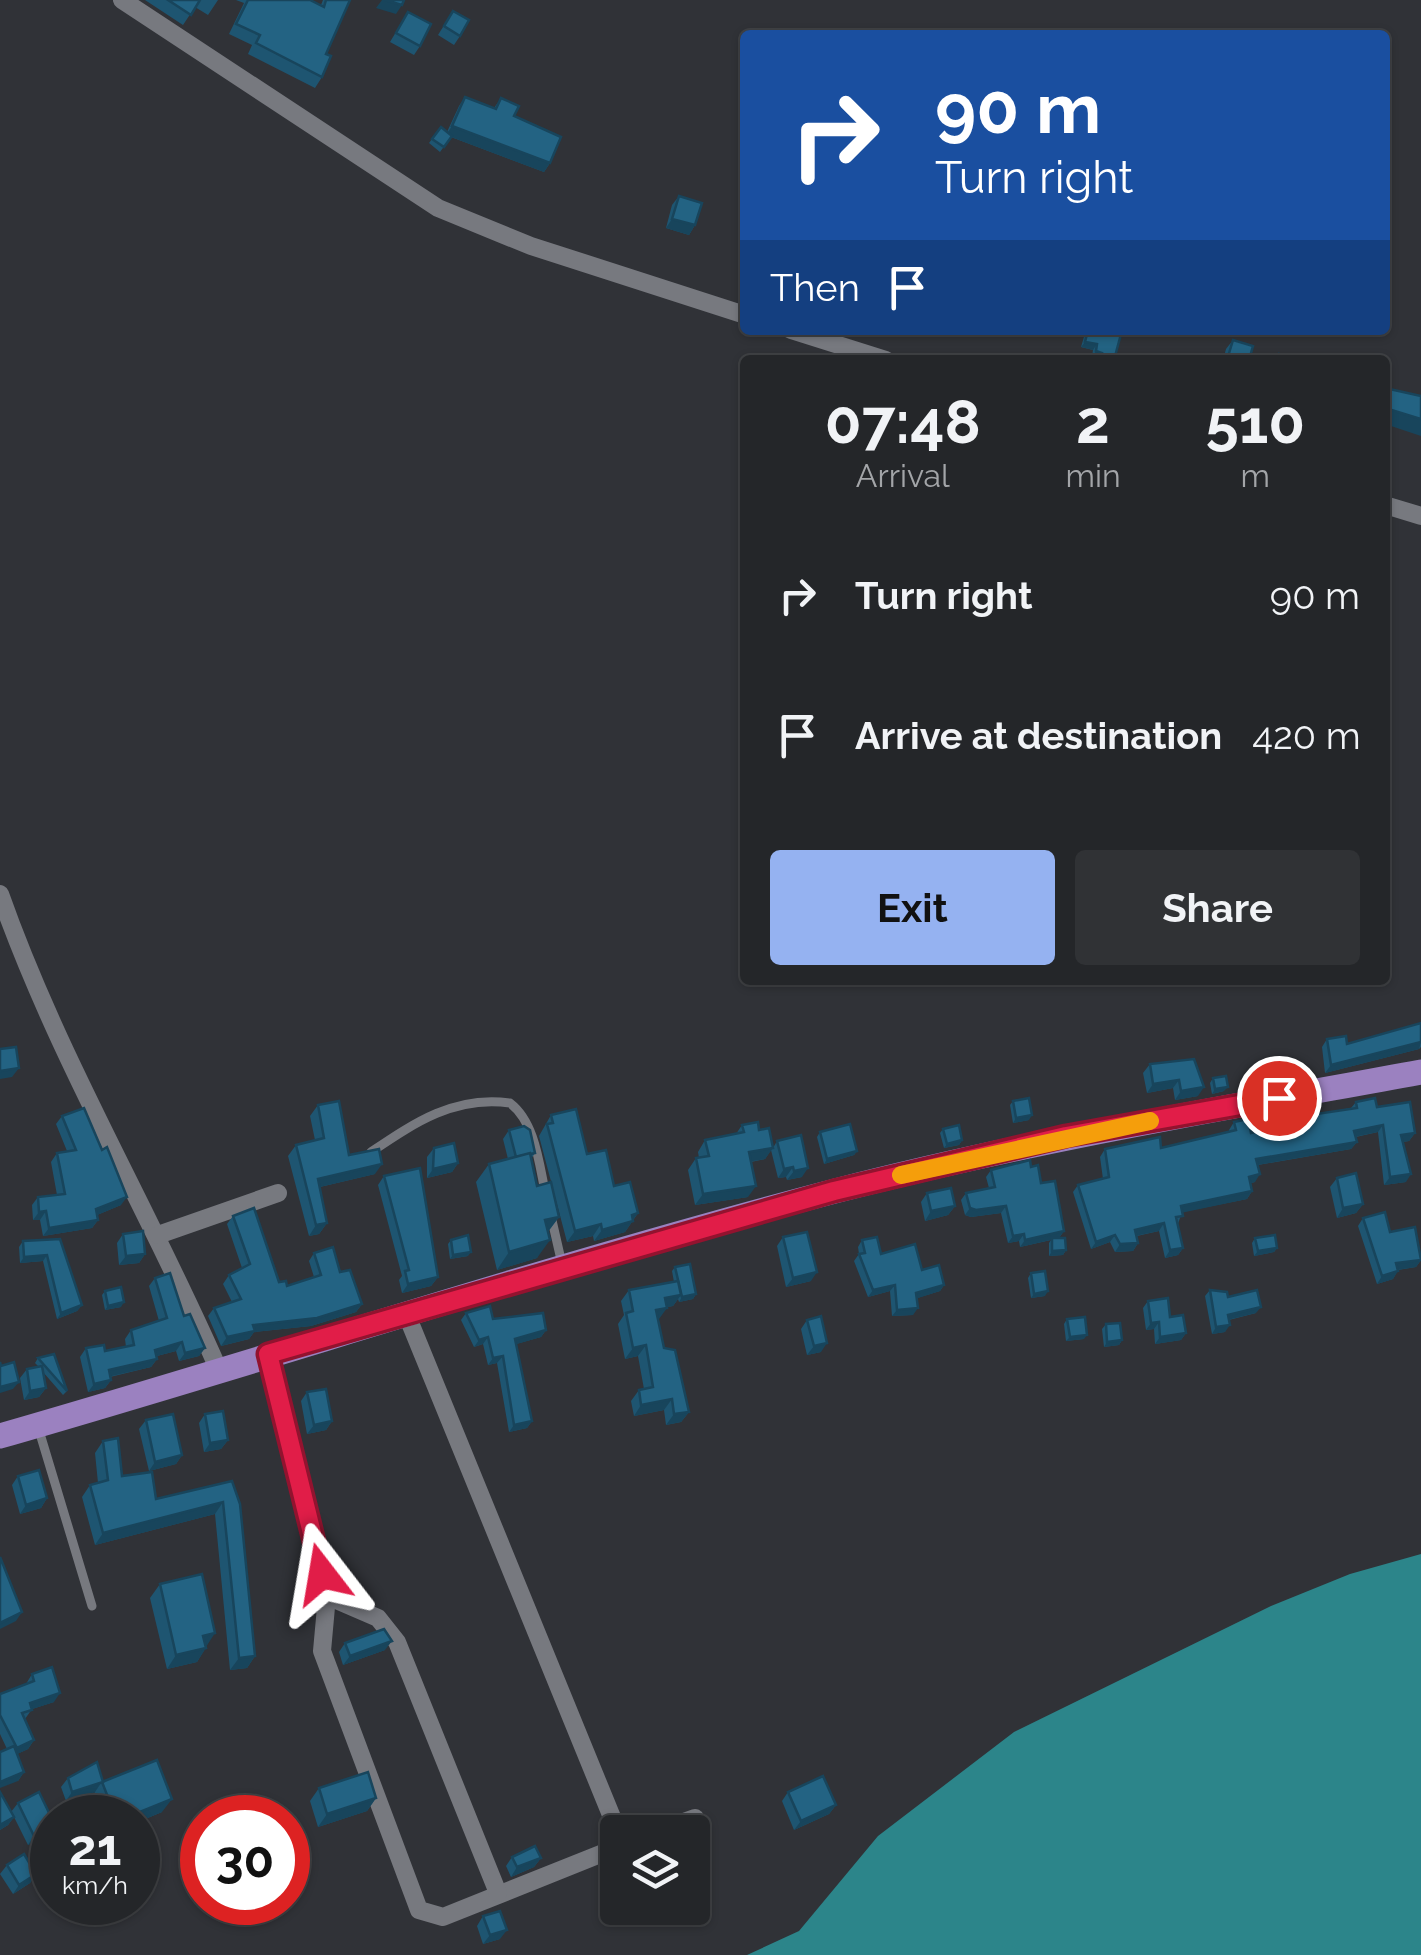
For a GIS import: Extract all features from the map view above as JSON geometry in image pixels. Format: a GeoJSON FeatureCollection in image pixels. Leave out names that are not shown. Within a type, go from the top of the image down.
{"type":"FeatureCollection","features":[{"type":"Feature","properties":{"kind":"main road"},"geometry":{"type":"LineString","coordinates":[[0,1436],[562,1267],[834,1191],[1031,1144],[1421,1072]]}},
{"type":"Feature","properties":{"kind":"street"},"geometry":{"type":"LineString","coordinates":[[122,0],[438,208],[513,240],[740,313]]}},
{"type":"Feature","properties":{"kind":"street"},"geometry":{"type":"LineString","coordinates":[[807,335],[870,355]]}},
{"type":"Feature","properties":{"kind":"street"},"geometry":{"type":"LineString","coordinates":[[1390,507],[1421,516]]}},
{"type":"Feature","properties":{"kind":"street"},"geometry":{"type":"LineString","coordinates":[[0,894],[34,991],[158,1235],[220,1372]]}},
{"type":"Feature","properties":{"kind":"street"},"geometry":{"type":"LineString","coordinates":[[158,1235],[278,1193]]}},
{"type":"Feature","properties":{"kind":"street"},"geometry":{"type":"LineString","coordinates":[[406,1313],[611,1815]]}},
{"type":"Feature","properties":{"kind":"street"},"geometry":{"type":"LineString","coordinates":[[268,1354],[327,1596],[322,1652],[420,1910],[442,1917],[600,1854]]}},
{"type":"Feature","properties":{"kind":"street"},"geometry":{"type":"LineString","coordinates":[[327,1596],[378,1618],[398,1642],[498,1893]]}},
{"type":"Feature","properties":{"kind":"lane"},"geometry":{"type":"LineString","coordinates":[[371,1152],[425,1116],[456,1106],[510,1104],[523,1117],[531,1136],[562,1267]]}},
{"type":"Feature","properties":{"kind":"lane"},"geometry":{"type":"LineString","coordinates":[[38,1425],[92,1606]]}},
{"type":"Feature","properties":{"kind":"water"},"geometry":{"type":"Polygon","coordinates":[[[1421,1554],[1421,1955],[747,1955],[799,1931],[878,1836],[1014,1732],[1271,1606],[1350,1574],[1421,1554]]]}},
{"type":"Feature","properties":{"kind":"building"},"geometry":{"type":"Polygon","coordinates":[[[168,0],[200,0],[191,15],[168,0]]]}},
{"type":"Feature","properties":{"kind":"building"},"geometry":{"type":"Polygon","coordinates":[[[248,0],[310,0],[324,7],[326,0],[350,0],[326,54],[331,56],[322,77],[256,43],[260,35],[236,24],[248,0]]]}},
{"type":"Feature","properties":{"kind":"building"},"geometry":{"type":"Polygon","coordinates":[[[453,11],[469,20],[460,36],[444,26],[453,11]]]}},
{"type":"Feature","properties":{"kind":"building"},"geometry":{"type":"Polygon","coordinates":[[[408,12],[431,24],[420,46],[396,33],[408,12]]]}},
{"type":"Feature","properties":{"kind":"building"},"geometry":{"type":"Polygon","coordinates":[[[465,97],[496,109],[501,98],[519,106],[514,116],[561,137],[550,163],[452,126],[465,97]]]}},
{"type":"Feature","properties":{"kind":"building"},"geometry":{"type":"Polygon","coordinates":[[[441,127],[452,136],[444,147],[432,139],[441,127]]]}},
{"type":"Feature","properties":{"kind":"building"},"geometry":{"type":"Polygon","coordinates":[[[679,196],[702,203],[695,225],[672,219],[679,196]]]}},
{"type":"Feature","properties":{"kind":"building"},"geometry":{"type":"Polygon","coordinates":[[[1087,335],[1121,335],[1115,355],[1101,355],[1096,351],[1097,344],[1085,342],[1087,335]]]}},
{"type":"Feature","properties":{"kind":"building"},"geometry":{"type":"Polygon","coordinates":[[[1233,340],[1253,346],[1250,355],[1228,355],[1233,340]]]}},
{"type":"Feature","properties":{"kind":"building"},"geometry":{"type":"Polygon","coordinates":[[[1390,389],[1421,396],[1421,419],[1390,410],[1390,389]]]}},
{"type":"Feature","properties":{"kind":"building"},"geometry":{"type":"Polygon","coordinates":[[[1421,1023],[1421,1042],[1331,1065],[1327,1039],[1346,1036],[1347,1044],[1421,1023]]]}},
{"type":"Feature","properties":{"kind":"building"},"geometry":{"type":"Polygon","coordinates":[[[16,1047],[19,1068],[0,1071],[0,1049],[16,1047]]]}},
{"type":"Feature","properties":{"kind":"building"},"geometry":{"type":"Polygon","coordinates":[[[1194,1059],[1204,1087],[1181,1091],[1179,1080],[1153,1084],[1150,1064],[1194,1059]]]}},
{"type":"Feature","properties":{"kind":"building"},"geometry":{"type":"Polygon","coordinates":[[[1226,1076],[1228,1087],[1215,1089],[1213,1078],[1226,1076]]]}},
{"type":"Feature","properties":{"kind":"building"},"geometry":{"type":"Polygon","coordinates":[[[1029,1098],[1032,1115],[1016,1118],[1013,1101],[1029,1098]]]}},
{"type":"Feature","properties":{"kind":"building"},"geometry":{"type":"Polygon","coordinates":[[[1375,1098],[1377,1107],[1410,1102],[1415,1133],[1401,1135],[1411,1174],[1390,1177],[1383,1125],[1354,1131],[1357,1142],[1256,1159],[1260,1174],[1249,1177],[1252,1191],[1181,1206],[1183,1216],[1176,1217],[1183,1248],[1170,1250],[1164,1223],[1135,1230],[1138,1243],[1120,1244],[1115,1235],[1096,1242],[1078,1185],[1109,1177],[1105,1149],[1160,1137],[1161,1148],[1236,1130],[1234,1122],[1248,1119],[1251,1133],[1304,1121],[1303,1116],[1357,1108],[1356,1102],[1375,1098]]]}},
{"type":"Feature","properties":{"kind":"building"},"geometry":{"type":"Polygon","coordinates":[[[339,1101],[349,1155],[379,1149],[382,1164],[318,1179],[327,1223],[316,1225],[296,1145],[324,1138],[318,1105],[339,1101]]]}},
{"type":"Feature","properties":{"kind":"building"},"geometry":{"type":"Polygon","coordinates":[[[84,1108],[102,1150],[107,1147],[127,1197],[96,1209],[98,1220],[49,1228],[46,1211],[39,1212],[38,1197],[65,1194],[57,1153],[76,1150],[62,1116],[84,1108]]]}},
{"type":"Feature","properties":{"kind":"building"},"geometry":{"type":"Polygon","coordinates":[[[576,1109],[587,1154],[606,1150],[614,1186],[630,1182],[638,1213],[632,1215],[633,1221],[602,1230],[601,1224],[575,1231],[547,1124],[553,1123],[551,1115],[576,1109]]]}},
{"type":"Feature","properties":{"kind":"building"},"geometry":{"type":"Polygon","coordinates":[[[758,1122],[759,1130],[769,1128],[773,1148],[749,1152],[756,1186],[703,1194],[696,1158],[709,1156],[705,1140],[744,1132],[742,1125],[758,1122]]]}},
{"type":"Feature","properties":{"kind":"building"},"geometry":{"type":"Polygon","coordinates":[[[850,1124],[857,1151],[827,1159],[820,1132],[850,1124]]]}},
{"type":"Feature","properties":{"kind":"building"},"geometry":{"type":"Polygon","coordinates":[[[959,1125],[962,1140],[947,1144],[943,1129],[959,1125]]]}},
{"type":"Feature","properties":{"kind":"building"},"geometry":{"type":"Polygon","coordinates":[[[524,1126],[530,1130],[535,1153],[516,1157],[509,1130],[524,1126]]]}},
{"type":"Feature","properties":{"kind":"building"},"geometry":{"type":"Polygon","coordinates":[[[801,1135],[808,1168],[784,1169],[777,1141],[801,1135]]]}},
{"type":"Feature","properties":{"kind":"building"},"geometry":{"type":"Polygon","coordinates":[[[454,1143],[458,1163],[433,1169],[434,1148],[454,1143]]]}},
{"type":"Feature","properties":{"kind":"building"},"geometry":{"type":"Polygon","coordinates":[[[530,1153],[537,1186],[551,1182],[559,1217],[545,1220],[550,1240],[509,1252],[489,1164],[530,1153]]]}},
{"type":"Feature","properties":{"kind":"building"},"geometry":{"type":"Polygon","coordinates":[[[1030,1160],[1031,1167],[1038,1165],[1041,1183],[1055,1181],[1064,1231],[1025,1240],[1024,1234],[1013,1236],[1006,1206],[976,1210],[970,1208],[966,1193],[995,1187],[991,1170],[1030,1160]]]}},
{"type":"Feature","properties":{"kind":"building"},"geometry":{"type":"Polygon","coordinates":[[[420,1168],[438,1277],[408,1284],[405,1271],[409,1270],[384,1176],[420,1168]]]}},
{"type":"Feature","properties":{"kind":"building"},"geometry":{"type":"Polygon","coordinates":[[[1356,1173],[1363,1204],[1343,1208],[1337,1178],[1356,1173]]]}},
{"type":"Feature","properties":{"kind":"building"},"geometry":{"type":"Polygon","coordinates":[[[951,1188],[955,1206],[931,1211],[927,1193],[951,1188]]]}},
{"type":"Feature","properties":{"kind":"building"},"geometry":{"type":"Polygon","coordinates":[[[254,1208],[279,1282],[286,1281],[287,1286],[321,1275],[314,1253],[333,1247],[340,1272],[350,1270],[362,1304],[317,1318],[253,1325],[255,1331],[227,1337],[214,1308],[241,1299],[229,1275],[250,1264],[233,1216],[254,1208]]]}},
{"type":"Feature","properties":{"kind":"building"},"geometry":{"type":"Polygon","coordinates":[[[1385,1212],[1390,1232],[1415,1227],[1421,1260],[1396,1263],[1398,1271],[1382,1276],[1363,1218],[1385,1212]]]}},
{"type":"Feature","properties":{"kind":"building"},"geometry":{"type":"Polygon","coordinates":[[[143,1231],[145,1254],[126,1256],[123,1234],[143,1231]]]}},
{"type":"Feature","properties":{"kind":"building"},"geometry":{"type":"Polygon","coordinates":[[[807,1232],[817,1272],[793,1278],[783,1237],[807,1232]]]}},
{"type":"Feature","properties":{"kind":"building"},"geometry":{"type":"Polygon","coordinates":[[[468,1235],[471,1252],[453,1255],[451,1240],[468,1235]]]}},
{"type":"Feature","properties":{"kind":"building"},"geometry":{"type":"Polygon","coordinates":[[[1275,1235],[1277,1248],[1258,1251],[1255,1238],[1275,1235]]]}},
{"type":"Feature","properties":{"kind":"building"},"geometry":{"type":"Polygon","coordinates":[[[877,1237],[881,1254],[915,1244],[922,1270],[939,1265],[944,1285],[916,1293],[918,1308],[897,1310],[895,1285],[873,1290],[859,1254],[865,1253],[862,1240],[877,1237]]]}},
{"type":"Feature","properties":{"kind":"building"},"geometry":{"type":"Polygon","coordinates":[[[1052,1238],[1065,1238],[1066,1250],[1052,1251],[1052,1238]]]}},
{"type":"Feature","properties":{"kind":"building"},"geometry":{"type":"Polygon","coordinates":[[[60,1239],[82,1305],[61,1313],[47,1255],[24,1257],[23,1241],[60,1239]]]}},
{"type":"Feature","properties":{"kind":"building"},"geometry":{"type":"Polygon","coordinates":[[[690,1264],[696,1294],[682,1297],[675,1267],[690,1264]]]}},
{"type":"Feature","properties":{"kind":"building"},"geometry":{"type":"Polygon","coordinates":[[[1045,1271],[1048,1291],[1034,1294],[1031,1273],[1045,1271]]]}},
{"type":"Feature","properties":{"kind":"building"},"geometry":{"type":"Polygon","coordinates":[[[170,1273],[184,1316],[190,1314],[205,1348],[185,1353],[182,1342],[155,1350],[157,1359],[109,1370],[111,1380],[94,1384],[86,1348],[104,1345],[105,1351],[134,1345],[131,1330],[167,1318],[155,1278],[170,1273]]]}},
{"type":"Feature","properties":{"kind":"building"},"geometry":{"type":"Polygon","coordinates":[[[678,1281],[681,1295],[665,1298],[667,1308],[656,1310],[664,1348],[675,1350],[689,1412],[674,1414],[672,1399],[641,1405],[639,1390],[653,1387],[646,1345],[633,1348],[626,1313],[633,1311],[629,1290],[678,1281]]]}},
{"type":"Feature","properties":{"kind":"building"},"geometry":{"type":"Polygon","coordinates":[[[121,1287],[124,1302],[108,1306],[105,1291],[121,1287]]]}},
{"type":"Feature","properties":{"kind":"building"},"geometry":{"type":"Polygon","coordinates":[[[1210,1290],[1227,1292],[1228,1297],[1257,1290],[1261,1307],[1228,1315],[1230,1325],[1216,1327],[1210,1290]]]}},
{"type":"Feature","properties":{"kind":"building"},"geometry":{"type":"Polygon","coordinates":[[[1168,1298],[1170,1317],[1183,1315],[1186,1333],[1160,1337],[1159,1322],[1151,1323],[1148,1301],[1168,1298]]]}},
{"type":"Feature","properties":{"kind":"building"},"geometry":{"type":"Polygon","coordinates":[[[490,1306],[493,1319],[543,1313],[546,1330],[515,1339],[532,1421],[514,1425],[503,1356],[493,1358],[488,1337],[479,1340],[466,1313],[490,1306]]]}},
{"type":"Feature","properties":{"kind":"building"},"geometry":{"type":"Polygon","coordinates":[[[821,1316],[827,1343],[814,1346],[807,1320],[821,1316]]]}},
{"type":"Feature","properties":{"kind":"building"},"geometry":{"type":"Polygon","coordinates":[[[1085,1317],[1087,1335],[1070,1337],[1067,1319],[1085,1317]]]}},
{"type":"Feature","properties":{"kind":"building"},"geometry":{"type":"Polygon","coordinates":[[[1120,1323],[1122,1340],[1107,1342],[1106,1324],[1120,1323]]]}},
{"type":"Feature","properties":{"kind":"building"},"geometry":{"type":"Polygon","coordinates":[[[54,1354],[67,1391],[38,1358],[54,1354]]]}},
{"type":"Feature","properties":{"kind":"building"},"geometry":{"type":"Polygon","coordinates":[[[0,1362],[1,1366],[14,1362],[19,1382],[0,1387],[0,1362]]]}},
{"type":"Feature","properties":{"kind":"building"},"geometry":{"type":"Polygon","coordinates":[[[42,1366],[46,1388],[30,1391],[27,1369],[42,1366]]]}},
{"type":"Feature","properties":{"kind":"building"},"geometry":{"type":"Polygon","coordinates":[[[326,1389],[332,1421],[314,1425],[307,1392],[326,1389]]]}},
{"type":"Feature","properties":{"kind":"building"},"geometry":{"type":"Polygon","coordinates":[[[223,1411],[228,1440],[210,1443],[205,1414],[223,1411]]]}},
{"type":"Feature","properties":{"kind":"building"},"geometry":{"type":"Polygon","coordinates":[[[173,1414],[182,1455],[155,1462],[146,1420],[173,1414]]]}},
{"type":"Feature","properties":{"kind":"building"},"geometry":{"type":"Polygon","coordinates":[[[118,1438],[122,1476],[152,1472],[156,1499],[232,1481],[240,1504],[255,1656],[239,1658],[223,1502],[103,1533],[90,1485],[108,1480],[103,1441],[118,1438]]]}},
{"type":"Feature","properties":{"kind":"building"},"geometry":{"type":"Polygon","coordinates":[[[39,1470],[47,1498],[26,1505],[18,1476],[39,1470]]]}},
{"type":"Feature","properties":{"kind":"building"},"geometry":{"type":"Polygon","coordinates":[[[0,1557],[22,1612],[0,1623],[0,1557]]]}},
{"type":"Feature","properties":{"kind":"building"},"geometry":{"type":"Polygon","coordinates":[[[202,1574],[215,1633],[203,1636],[206,1648],[176,1655],[160,1584],[202,1574]]]}},
{"type":"Feature","properties":{"kind":"building"},"geometry":{"type":"Polygon","coordinates":[[[384,1629],[392,1641],[350,1656],[345,1643],[384,1629]]]}},
{"type":"Feature","properties":{"kind":"building"},"geometry":{"type":"Polygon","coordinates":[[[52,1667],[60,1693],[30,1703],[32,1710],[22,1713],[34,1740],[17,1748],[0,1715],[0,1694],[34,1681],[32,1674],[52,1667]]]}},
{"type":"Feature","properties":{"kind":"building"},"geometry":{"type":"Polygon","coordinates":[[[14,1746],[24,1772],[0,1782],[0,1752],[14,1746]]]}},
{"type":"Feature","properties":{"kind":"building"},"geometry":{"type":"Polygon","coordinates":[[[157,1760],[172,1799],[160,1804],[160,1795],[107,1795],[102,1782],[157,1760]]]}},
{"type":"Feature","properties":{"kind":"building"},"geometry":{"type":"Polygon","coordinates":[[[97,1762],[103,1782],[72,1792],[68,1778],[97,1762]]]}},
{"type":"Feature","properties":{"kind":"building"},"geometry":{"type":"Polygon","coordinates":[[[368,1772],[376,1798],[327,1814],[319,1788],[368,1772]]]}},
{"type":"Feature","properties":{"kind":"building"},"geometry":{"type":"Polygon","coordinates":[[[823,1776],[836,1805],[801,1821],[788,1792],[823,1776]]]}},
{"type":"Feature","properties":{"kind":"building"},"geometry":{"type":"Polygon","coordinates":[[[0,1792],[14,1817],[0,1825],[0,1792]]]}},
{"type":"Feature","properties":{"kind":"building"},"geometry":{"type":"Polygon","coordinates":[[[30,1797],[30,1828],[18,1803],[30,1797]]]}},
{"type":"Feature","properties":{"kind":"building"},"geometry":{"type":"Polygon","coordinates":[[[535,1846],[541,1858],[517,1867],[512,1857],[535,1846]]]}},
{"type":"Feature","properties":{"kind":"building"},"geometry":{"type":"Polygon","coordinates":[[[24,1854],[30,1864],[30,1878],[19,1885],[7,1865],[24,1854]]]}},
{"type":"Feature","properties":{"kind":"building"},"geometry":{"type":"Polygon","coordinates":[[[500,1911],[507,1930],[490,1935],[483,1916],[500,1911]]]}},
{"type":"Feature","properties":{"kind":"slow traffic"},"geometry":{"type":"LineString","coordinates":[[901,1175],[1066,1136],[1150,1121]]}},
{"type":"Feature","properties":{"kind":"route"},"geometry":{"type":"LineString","coordinates":[[322,1574],[268,1354],[834,1191],[1066,1136],[1279,1098]]}}]}
